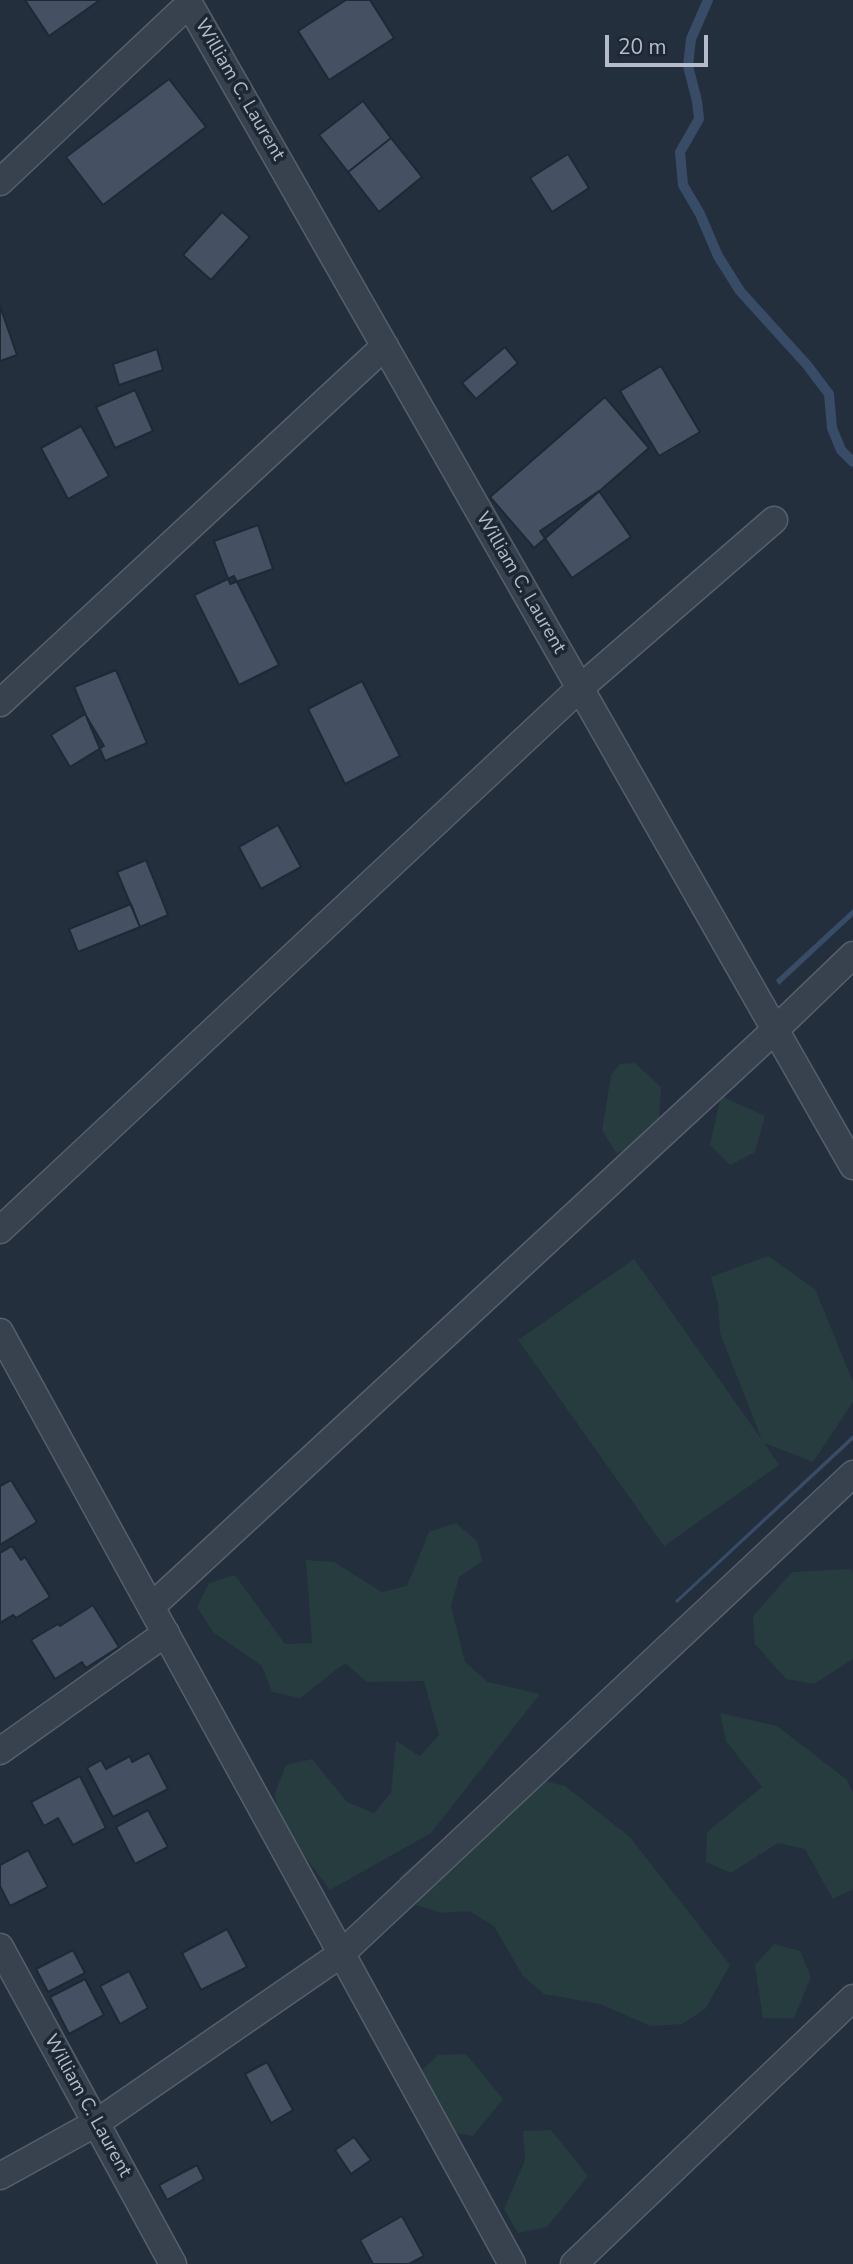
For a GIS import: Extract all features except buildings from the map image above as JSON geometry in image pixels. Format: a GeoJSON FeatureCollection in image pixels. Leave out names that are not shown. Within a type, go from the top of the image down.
{"type":"FeatureCollection","features":[{"type":"Feature","properties":{"kind":"street"},"geometry":{"type":"LineString","coordinates":[[0,182],[188,2]]}},
{"type":"Feature","properties":{"kind":"street","name":"William C. Laurent"},"geometry":{"type":"LineString","coordinates":[[188,2],[853,1166]]}},
{"type":"Feature","properties":{"kind":"street"},"geometry":{"type":"LineString","coordinates":[[0,704],[385,346]]}},
{"type":"Feature","properties":{"kind":"street"},"geometry":{"type":"LineString","coordinates":[[0,1230],[580,688],[774,520]]}},
{"type":"Feature","properties":{"kind":"street"},"geometry":{"type":"LineString","coordinates":[[151,1607],[853,955]]}},
{"type":"Feature","properties":{"kind":"street"},"geometry":{"type":"LineString","coordinates":[[0,1332],[512,2264]]}},
{"type":"Feature","properties":{"kind":"street"},"geometry":{"type":"LineString","coordinates":[[0,2176],[96,2123],[341,1954],[853,1474]]}},
{"type":"Feature","properties":{"kind":"street"},"geometry":{"type":"LineString","coordinates":[[0,1751],[166,1633]]}},
{"type":"Feature","properties":{"kind":"street","name":"William C. Laurent"},"geometry":{"type":"LineString","coordinates":[[0,1947],[173,2264]]}},
{"type":"Feature","properties":{"kind":"street"},"geometry":{"type":"LineString","coordinates":[[574,2264],[853,1998]]}},
{"type":"Feature","properties":{"kind":"green space"},"geometry":{"type":"Polygon","coordinates":[[[635,1063],[661,1087],[658,1140],[616,1153],[602,1130],[611,1075],[620,1064],[635,1063]]]}},
{"type":"Feature","properties":{"kind":"green space"},"geometry":{"type":"Polygon","coordinates":[[[721,1096],[765,1116],[755,1152],[730,1165],[710,1145],[721,1096]]]}},
{"type":"Feature","properties":{"kind":"green space"},"geometry":{"type":"Polygon","coordinates":[[[768,1256],[815,1289],[853,1382],[853,1402],[813,1462],[764,1443],[779,1465],[664,1546],[518,1340],[634,1259],[762,1440],[720,1333],[718,1303],[711,1277],[768,1256]]]}},
{"type":"Feature","properties":{"kind":"green space"},"geometry":{"type":"Polygon","coordinates":[[[456,1523],[477,1541],[482,1561],[459,1577],[451,1606],[465,1662],[488,1682],[540,1694],[431,1833],[330,1890],[279,1822],[275,1793],[286,1765],[312,1759],[347,1802],[374,1813],[391,1793],[396,1741],[420,1756],[439,1735],[424,1681],[367,1682],[345,1663],[300,1698],[272,1692],[262,1666],[213,1632],[197,1607],[209,1583],[235,1575],[285,1644],[312,1643],[306,1560],[334,1562],[382,1592],[407,1586],[429,1532],[456,1523]]]}},
{"type":"Feature","properties":{"kind":"green space"},"geometry":{"type":"Polygon","coordinates":[[[850,1569],[853,1572],[853,1659],[814,1684],[786,1679],[755,1644],[753,1616],[792,1572],[850,1569]]]}},
{"type":"Feature","properties":{"kind":"green space"},"geometry":{"type":"Polygon","coordinates":[[[720,1713],[777,1726],[846,1779],[853,1793],[853,1889],[833,1899],[805,1849],[778,1843],[731,1873],[706,1862],[707,1832],[762,1787],[726,1741],[720,1713]]]}},
{"type":"Feature","properties":{"kind":"green space"},"geometry":{"type":"Polygon","coordinates":[[[535,1779],[565,1786],[629,1836],[730,1965],[705,2009],[682,2024],[651,2026],[600,2004],[544,1994],[523,1976],[494,1926],[469,1911],[441,1913],[414,1904],[399,1877],[485,1803],[535,1779]]]}},
{"type":"Feature","properties":{"kind":"green space"},"geometry":{"type":"Polygon","coordinates":[[[774,1944],[800,1951],[811,1977],[794,2018],[763,2018],[755,1965],[774,1944]]]}},
{"type":"Feature","properties":{"kind":"green space"},"geometry":{"type":"Polygon","coordinates":[[[466,2054],[503,2099],[473,2136],[443,2131],[416,2076],[438,2055],[466,2054]]]}},
{"type":"Feature","properties":{"kind":"green space"},"geometry":{"type":"Polygon","coordinates":[[[551,2130],[588,2176],[547,2227],[518,2233],[504,2209],[525,2160],[523,2131],[551,2130]]]}},
{"type":"Feature","properties":{"kind":"water"},"geometry":{"type":"Polygon","coordinates":[[[853,909],[853,916],[779,985],[776,980],[853,909]]]}},
{"type":"Feature","properties":{"kind":"water"},"geometry":{"type":"Polygon","coordinates":[[[853,1435],[853,1440],[677,1603],[675,1601],[853,1435]]]}},
{"type":"Feature","properties":{"kind":"waterway"},"geometry":{"type":"LineString","coordinates":[[708,0],[691,39],[688,66],[699,119],[680,152],[683,185],[700,214],[718,256],[740,291],[807,365],[829,394],[832,428],[841,450],[853,462]]}}]}
